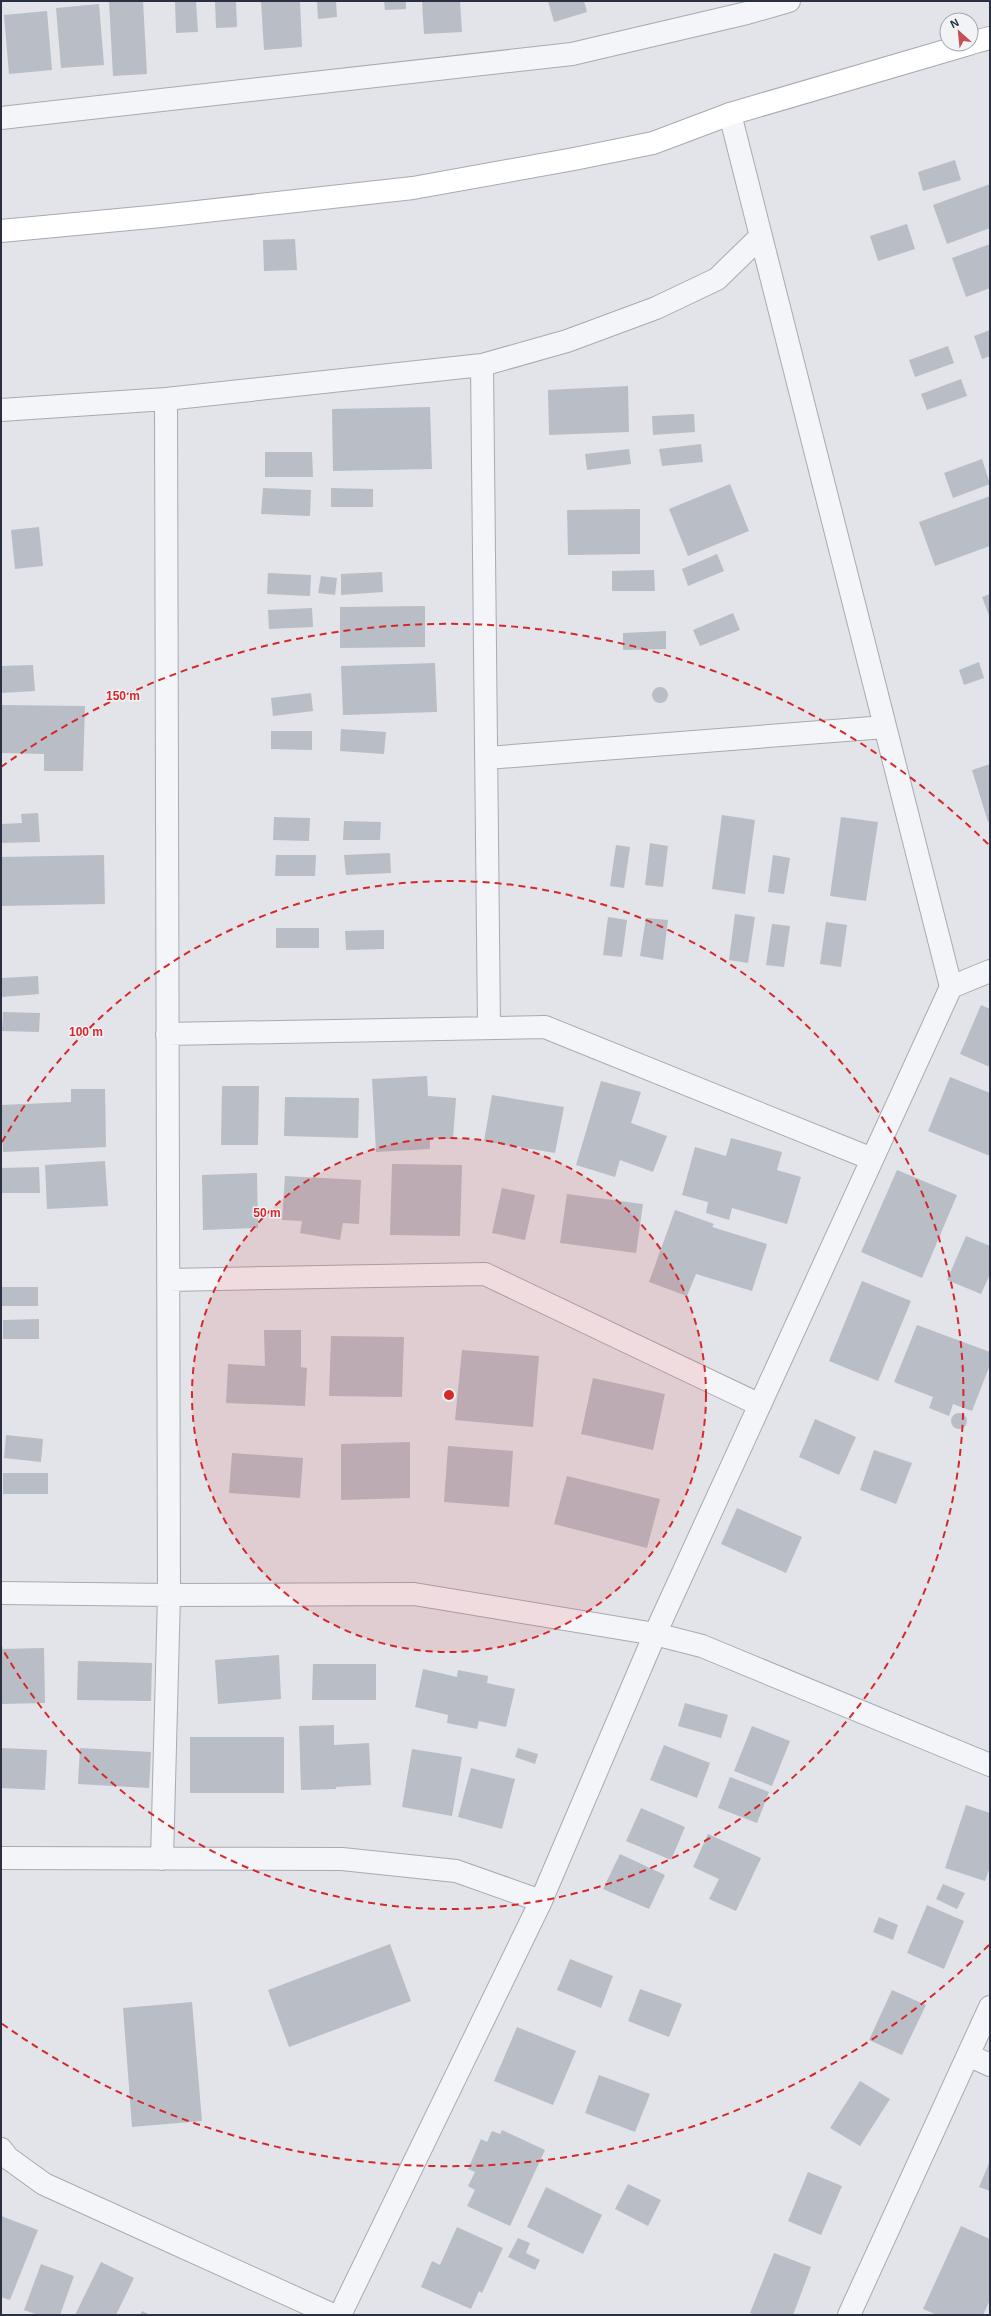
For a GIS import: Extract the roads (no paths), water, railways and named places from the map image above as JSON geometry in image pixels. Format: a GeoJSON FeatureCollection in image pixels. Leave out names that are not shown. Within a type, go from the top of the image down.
{"type":"FeatureCollection","features":[{"type":"Feature","properties":{"kind":"street"},"geometry":{"type":"LineString","coordinates":[[1,118],[572,54],[745,7],[789,1]]}},
{"type":"Feature","properties":{"kind":"street"},"geometry":{"type":"LineString","coordinates":[[979,41],[990,38]]}},
{"type":"Feature","properties":{"kind":"street"},"geometry":{"type":"LineString","coordinates":[[1,231],[161,216],[413,188],[653,143],[730,114],[943,52]]}},
{"type":"Feature","properties":{"kind":"street"},"geometry":{"type":"LineString","coordinates":[[340,2315],[540,1901],[655,1634],[951,987],[730,114]]}},
{"type":"Feature","properties":{"kind":"street"},"geometry":{"type":"LineString","coordinates":[[1,410],[166,399],[482,365],[567,341],[656,308],[717,279],[760,237]]}},
{"type":"Feature","properties":{"kind":"street"},"geometry":{"type":"LineString","coordinates":[[482,365],[489,1028]]}},
{"type":"Feature","properties":{"kind":"street"},"geometry":{"type":"LineString","coordinates":[[162,1859],[169,1595],[166,399]]}},
{"type":"Feature","properties":{"kind":"street"},"geometry":{"type":"LineString","coordinates":[[487,758],[886,727]]}},
{"type":"Feature","properties":{"kind":"street"},"geometry":{"type":"LineString","coordinates":[[951,987],[990,971]]}},
{"type":"Feature","properties":{"kind":"street"},"geometry":{"type":"LineString","coordinates":[[167,1034],[545,1027],[872,1159]]}},
{"type":"Feature","properties":{"kind":"street"},"geometry":{"type":"LineString","coordinates":[[168,1280],[485,1274],[760,1404]]}},
{"type":"Feature","properties":{"kind":"street"},"geometry":{"type":"LineString","coordinates":[[1,1593],[169,1595],[414,1594],[655,1634],[702,1646],[990,1765]]}},
{"type":"Feature","properties":{"kind":"street"},"geometry":{"type":"LineString","coordinates":[[1,1858],[342,1859],[448,1870],[540,1901]]}},
{"type":"Feature","properties":{"kind":"street"},"geometry":{"type":"LineString","coordinates":[[849,2315],[990,2007]]}},
{"type":"Feature","properties":{"kind":"street"},"geometry":{"type":"LineString","coordinates":[[968,2055],[990,2065]]}},
{"type":"Feature","properties":{"kind":"street"},"geometry":{"type":"LineString","coordinates":[[1,2149],[8,2158],[44,2184],[333,2315]]}}]}
